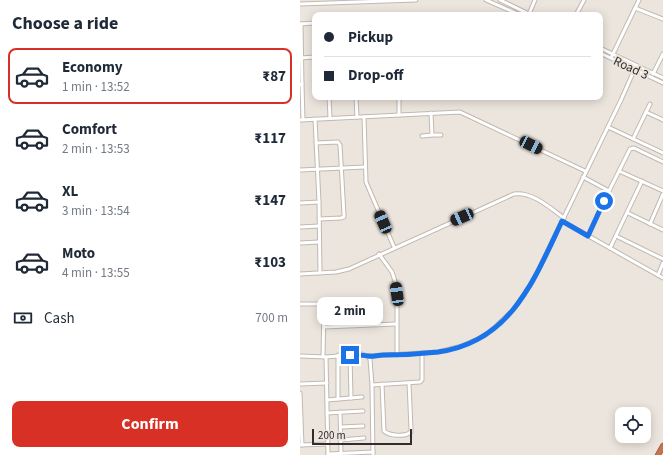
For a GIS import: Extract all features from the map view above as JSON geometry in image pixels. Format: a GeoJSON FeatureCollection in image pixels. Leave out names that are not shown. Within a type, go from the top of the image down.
{"type":"FeatureCollection","features":[{"type":"Feature","properties":{"kind":"highway"},"geometry":{"type":"LineString","coordinates":[[658,455],[663,446]]}},
{"type":"Feature","properties":{"kind":"street"},"geometry":{"type":"LineString","coordinates":[[300,4],[416,0]]}},
{"type":"Feature","properties":{"kind":"street"},"geometry":{"type":"LineString","coordinates":[[482,0],[487,0],[513,12]]}},
{"type":"Feature","properties":{"kind":"street"},"geometry":{"type":"LineString","coordinates":[[500,0],[526,12]]}},
{"type":"Feature","properties":{"kind":"street"},"geometry":{"type":"LineString","coordinates":[[531,12],[535,0]]}},
{"type":"Feature","properties":{"kind":"street"},"geometry":{"type":"LineString","coordinates":[[578,12],[584,0]]}},
{"type":"Feature","properties":{"kind":"street"},"geometry":{"type":"LineString","coordinates":[[611,59],[639,0]]}},
{"type":"Feature","properties":{"kind":"street"},"geometry":{"type":"LineString","coordinates":[[635,8],[663,19]]}},
{"type":"Feature","properties":{"kind":"street"},"geometry":{"type":"LineString","coordinates":[[312,24],[301,24],[302,120],[460,112],[585,172]]}},
{"type":"Feature","properties":{"kind":"street","name":"Road 3"},"geometry":{"type":"LineString","coordinates":[[603,50],[663,78]]}},
{"type":"Feature","properties":{"kind":"street"},"geometry":{"type":"LineString","coordinates":[[653,74],[663,54]]}},
{"type":"Feature","properties":{"kind":"street","name":"Road 3"},"geometry":{"type":"LineString","coordinates":[[603,55],[663,83]]}},
{"type":"Feature","properties":{"kind":"street"},"geometry":{"type":"LineString","coordinates":[[301,58],[312,57]]}},
{"type":"Feature","properties":{"kind":"street"},"geometry":{"type":"LineString","coordinates":[[300,356],[338,356],[362,354],[367,356],[438,352],[462,346],[479,339],[493,330],[514,309],[533,281],[636,66]]}},
{"type":"Feature","properties":{"kind":"street"},"geometry":{"type":"LineString","coordinates":[[329,100],[330,118]]}},
{"type":"Feature","properties":{"kind":"street"},"geometry":{"type":"LineString","coordinates":[[356,100],[357,117]]}},
{"type":"Feature","properties":{"kind":"street"},"geometry":{"type":"LineString","coordinates":[[399,100],[399,115]]}},
{"type":"Feature","properties":{"kind":"street"},"geometry":{"type":"LineString","coordinates":[[634,139],[650,104]]}},
{"type":"Feature","properties":{"kind":"street"},"geometry":{"type":"LineString","coordinates":[[646,112],[663,120]]}},
{"type":"Feature","properties":{"kind":"street"},"geometry":{"type":"LineString","coordinates":[[431,113],[432,135]]}},
{"type":"Feature","properties":{"kind":"street"},"geometry":{"type":"LineString","coordinates":[[364,117],[366,182],[368,190],[394,247]]}},
{"type":"Feature","properties":{"kind":"street"},"geometry":{"type":"LineString","coordinates":[[315,119],[319,202],[320,273]]}},
{"type":"Feature","properties":{"kind":"street"},"geometry":{"type":"LineString","coordinates":[[608,127],[663,153]]}},
{"type":"Feature","properties":{"kind":"street"},"geometry":{"type":"LineString","coordinates":[[422,136],[441,135]]}},
{"type":"Feature","properties":{"kind":"street"},"geometry":{"type":"LineString","coordinates":[[316,142],[339,143],[344,217],[319,219]]}},
{"type":"Feature","properties":{"kind":"street"},"geometry":{"type":"LineString","coordinates":[[588,236],[608,191],[632,148],[663,162]]}},
{"type":"Feature","properties":{"kind":"street"},"geometry":{"type":"LineString","coordinates":[[300,170],[365,167]]}},
{"type":"Feature","properties":{"kind":"street"},"geometry":{"type":"LineString","coordinates":[[619,171],[663,192],[650,224]]}},
{"type":"Feature","properties":{"kind":"street"},"geometry":{"type":"LineString","coordinates":[[583,177],[608,191]]}},
{"type":"Feature","properties":{"kind":"street"},"geometry":{"type":"LineString","coordinates":[[610,248],[642,181]]}},
{"type":"Feature","properties":{"kind":"street"},"geometry":{"type":"LineString","coordinates":[[300,274],[336,272],[349,269],[394,247],[514,194],[521,193],[531,196],[564,218]]}},
{"type":"Feature","properties":{"kind":"street"},"geometry":{"type":"LineString","coordinates":[[300,203],[319,202]]}},
{"type":"Feature","properties":{"kind":"street"},"geometry":{"type":"LineString","coordinates":[[628,212],[663,230]]}},
{"type":"Feature","properties":{"kind":"street"},"geometry":{"type":"LineString","coordinates":[[562,221],[663,278]]}},
{"type":"Feature","properties":{"kind":"street"},"geometry":{"type":"LineString","coordinates":[[300,227],[319,226]]}},
{"type":"Feature","properties":{"kind":"street"},"geometry":{"type":"LineString","coordinates":[[616,236],[663,259]]}},
{"type":"Feature","properties":{"kind":"street"},"geometry":{"type":"LineString","coordinates":[[300,243],[319,242]]}},
{"type":"Feature","properties":{"kind":"street"},"geometry":{"type":"LineString","coordinates":[[379,254],[392,272],[395,281],[397,294],[397,355]]}},
{"type":"Feature","properties":{"kind":"street"},"geometry":{"type":"LineString","coordinates":[[658,275],[663,263]]}},
{"type":"Feature","properties":{"kind":"street"},"geometry":{"type":"LineString","coordinates":[[300,304],[321,304],[323,306],[327,383],[328,454],[373,454],[372,385],[370,362],[367,356]]}},
{"type":"Feature","properties":{"kind":"street"},"geometry":{"type":"LineString","coordinates":[[324,327],[396,324]]}},
{"type":"Feature","properties":{"kind":"street"},"geometry":{"type":"LineString","coordinates":[[372,385],[420,382],[422,380],[422,353]]}},
{"type":"Feature","properties":{"kind":"street"},"geometry":{"type":"LineString","coordinates":[[350,355],[351,398]]}},
{"type":"Feature","properties":{"kind":"street"},"geometry":{"type":"LineString","coordinates":[[338,356],[338,399]]}},
{"type":"Feature","properties":{"kind":"street"},"geometry":{"type":"LineString","coordinates":[[300,384],[327,383]]}},
{"type":"Feature","properties":{"kind":"street"},"geometry":{"type":"LineString","coordinates":[[382,384],[384,431],[388,435],[407,434],[411,432],[409,383]]}},
{"type":"Feature","properties":{"kind":"street"},"geometry":{"type":"LineString","coordinates":[[300,393],[301,445],[328,444]]}},
{"type":"Feature","properties":{"kind":"street"},"geometry":{"type":"LineString","coordinates":[[327,400],[362,397]]}},
{"type":"Feature","properties":{"kind":"street"},"geometry":{"type":"LineString","coordinates":[[327,413],[363,411]]}},
{"type":"Feature","properties":{"kind":"street"},"geometry":{"type":"LineString","coordinates":[[340,412],[341,453]]}},
{"type":"Feature","properties":{"kind":"street"},"geometry":{"type":"LineString","coordinates":[[341,427],[363,426]]}},
{"type":"Feature","properties":{"kind":"street"},"geometry":{"type":"LineString","coordinates":[[341,440],[364,438]]}},
{"type":"Feature","properties":{"kind":"route"},"geometry":{"type":"LineString","coordinates":[[350,355],[397,355],[438,352],[474,342],[484,336],[493,330],[514,309],[525,294],[533,281],[562,221],[588,236],[604,201]]}}]}
